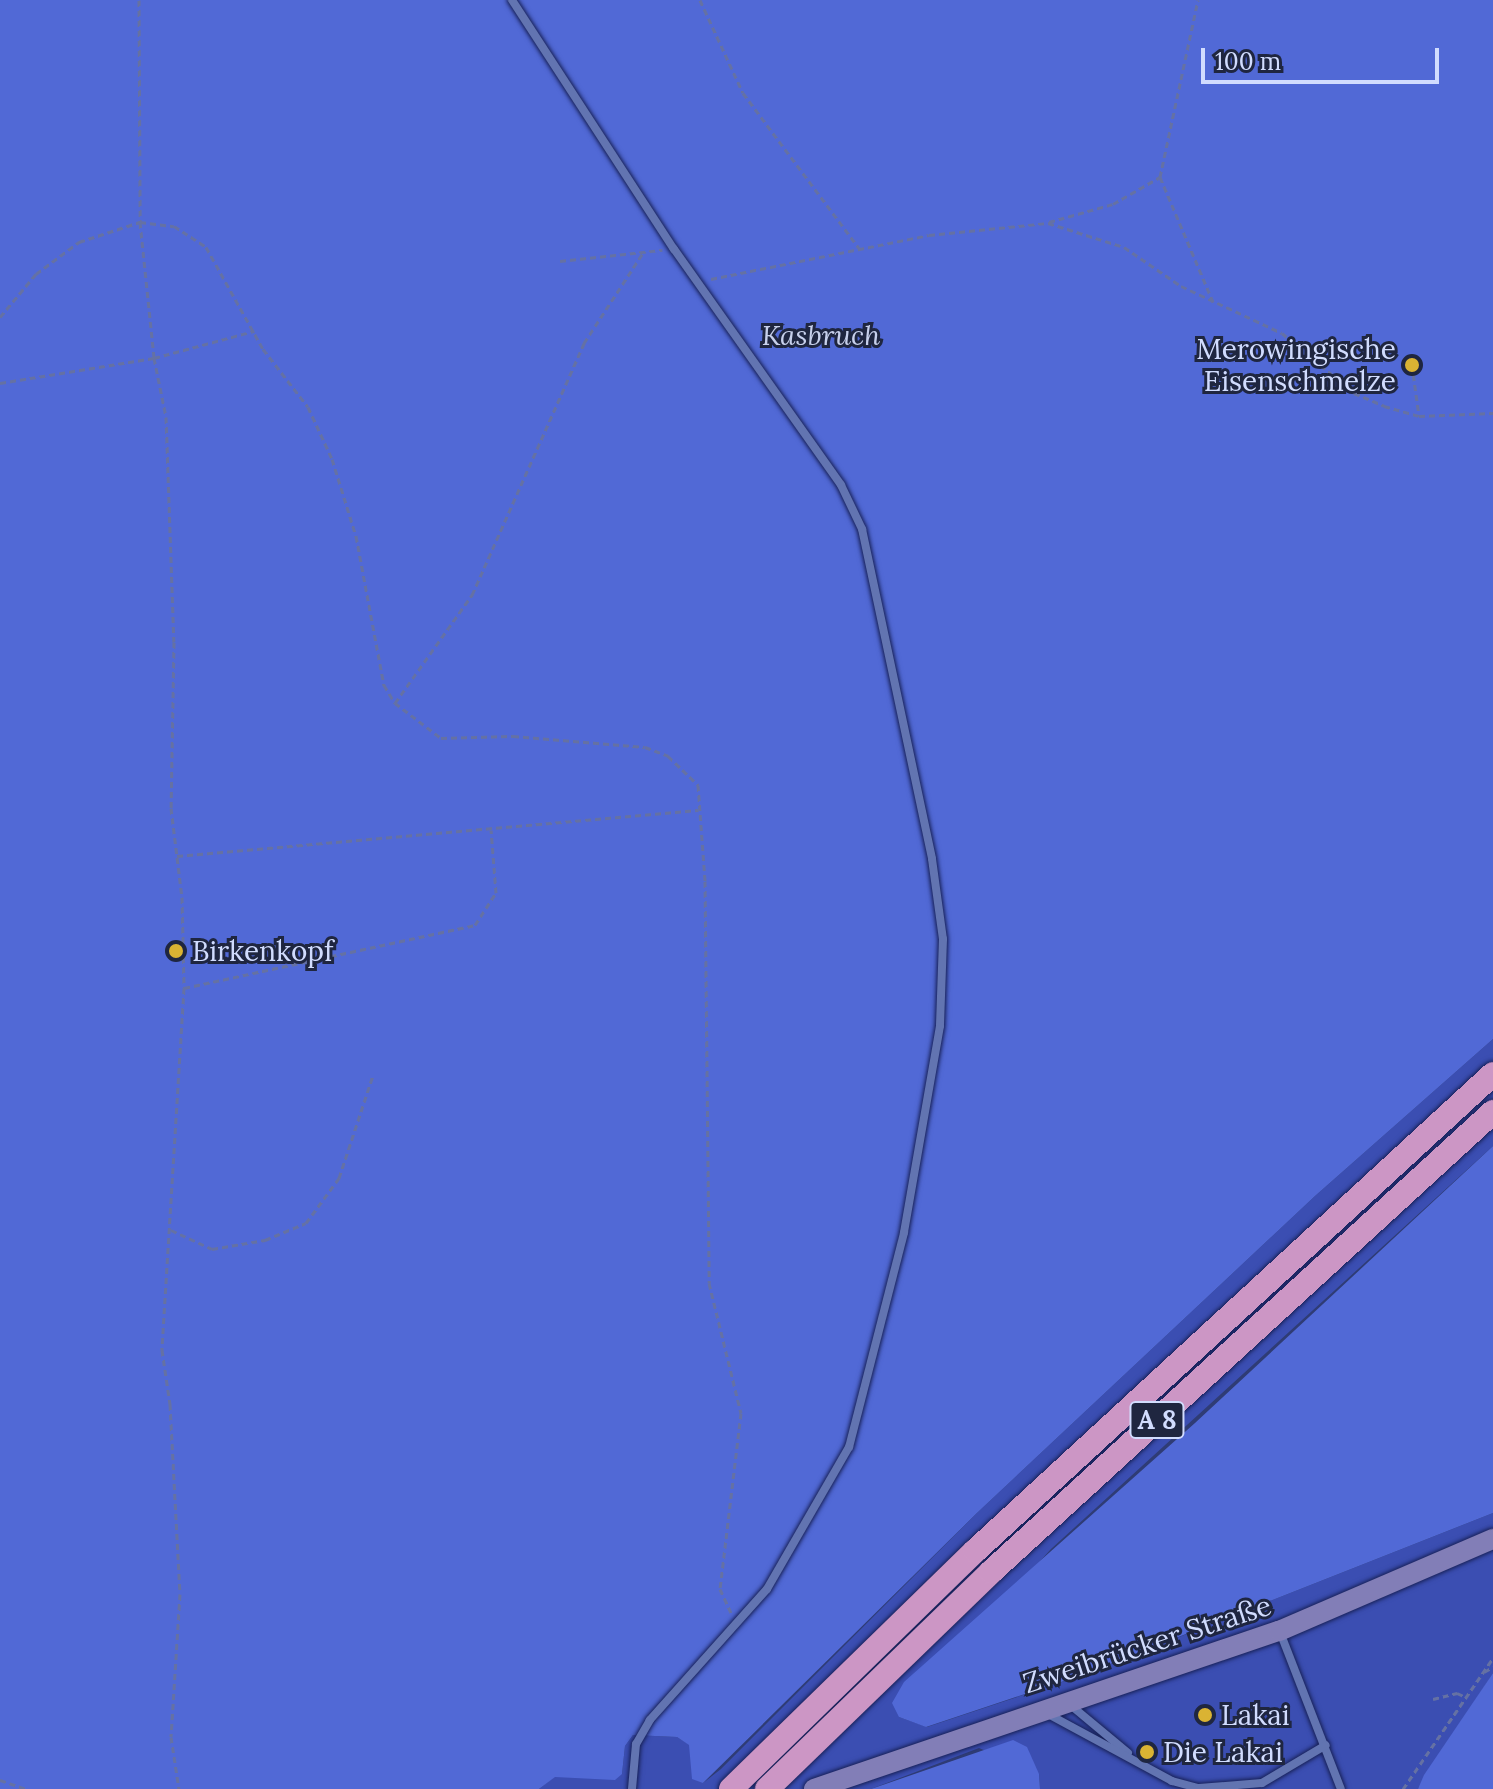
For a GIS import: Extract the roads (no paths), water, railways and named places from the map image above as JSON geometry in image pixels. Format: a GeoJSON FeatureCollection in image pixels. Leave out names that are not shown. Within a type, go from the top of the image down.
{"type":"FeatureCollection","features":[{"type":"Feature","properties":{"kind":"highway","name":"A 8"},"geometry":{"type":"LineString","coordinates":[[731,1789],[975,1551],[1493,1074]]}},
{"type":"Feature","properties":{"kind":"highway","name":"A 8"},"geometry":{"type":"LineString","coordinates":[[767,1789],[991,1572],[1493,1112]]}},
{"type":"Feature","properties":{"kind":"main road","name":"Zweibrücker Straße"},"geometry":{"type":"LineString","coordinates":[[814,1789],[1064,1700],[1279,1631],[1493,1539]]}},
{"type":"Feature","properties":{"kind":"lane"},"geometry":{"type":"LineString","coordinates":[[512,0],[674,249],[841,485],[862,529],[932,859],[943,939],[938,1041],[904,1233],[870,1375],[849,1447],[767,1589],[738,1627],[650,1720],[636,1744],[632,1789]]}},
{"type":"Feature","properties":{"kind":"lane"},"geometry":{"type":"LineString","coordinates":[[1279,1631],[1341,1789]]}},
{"type":"Feature","properties":{"kind":"lane"},"geometry":{"type":"LineString","coordinates":[[1064,1700],[1147,1769]]}},
{"type":"Feature","properties":{"kind":"lane"},"geometry":{"type":"LineString","coordinates":[[1029,1713],[1066,1721],[1147,1769],[1199,1788],[1262,1783],[1326,1745]]}},
{"type":"Feature","properties":{"kind":"place","name":"Merowingische Eisenschmelze"},"geometry":{"type":"Point","coordinates":[1412,365]}},
{"type":"Feature","properties":{"kind":"place","name":"Birkenkopf"},"geometry":{"type":"Point","coordinates":[176,951]}},
{"type":"Feature","properties":{"kind":"place","name":"Lakai"},"geometry":{"type":"Point","coordinates":[1205,1715]}},
{"type":"Feature","properties":{"kind":"place","name":"Die Lakai"},"geometry":{"type":"Point","coordinates":[1147,1752]}},
{"type":"Feature","properties":{"kind":"park label","name":"Kasbruch"},"geometry":{"type":"Point","coordinates":[821,335]}}]}
